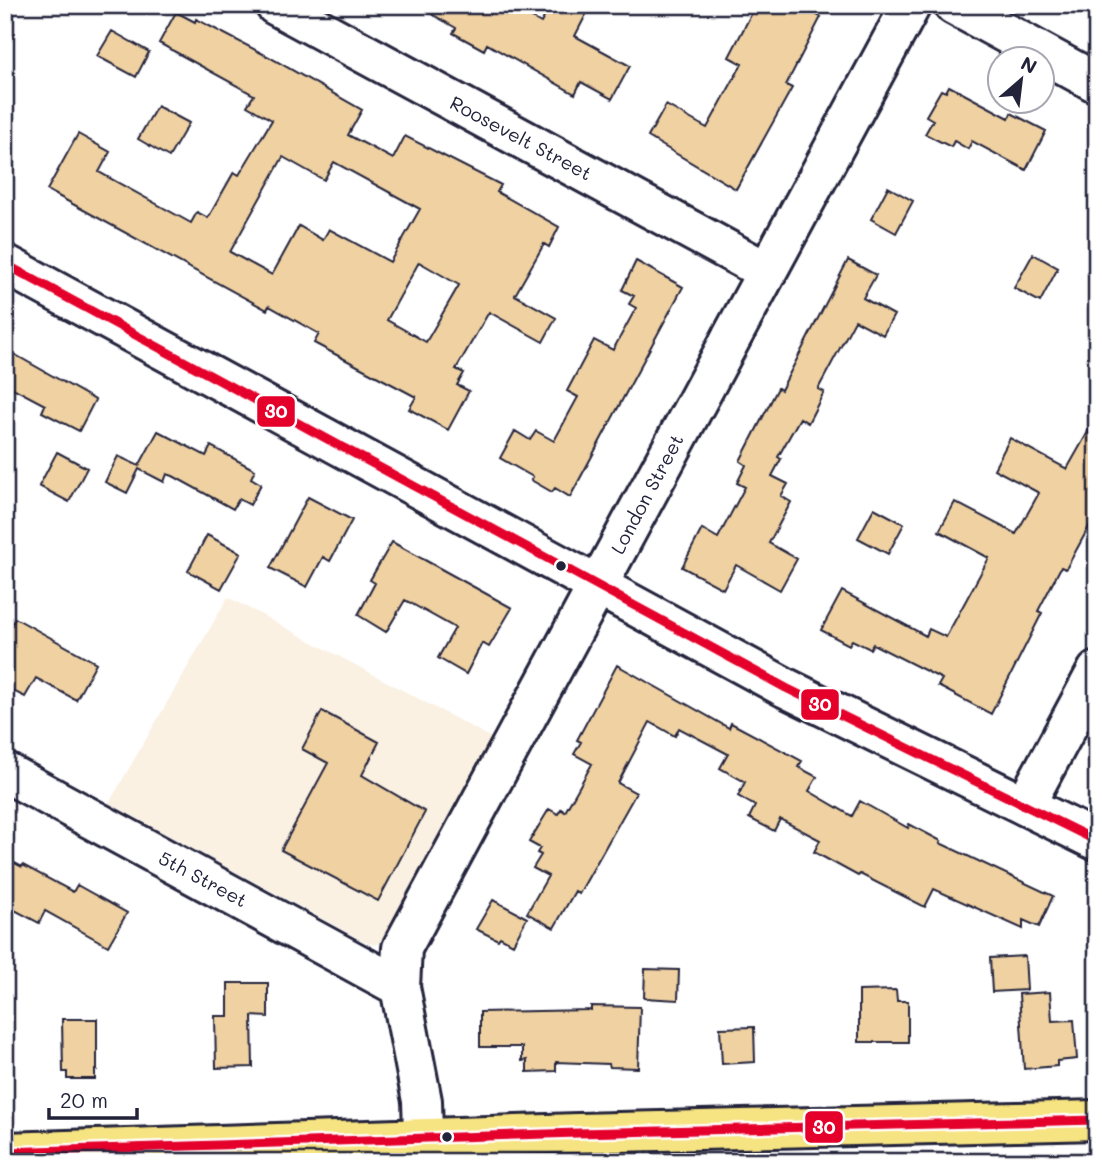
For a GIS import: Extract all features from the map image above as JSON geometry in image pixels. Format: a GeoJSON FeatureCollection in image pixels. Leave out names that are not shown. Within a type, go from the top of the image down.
{"type":"FeatureCollection","features":[{"type":"Feature","properties":{"kind":"main road"},"geometry":{"type":"LineString","coordinates":[[5,1152],[423,1150],[1097,1120]]}},
{"type":"Feature","properties":{"kind":"street","name":"Roosevelt Street"},"geometry":{"type":"LineString","coordinates":[[275,5],[766,271]]}},
{"type":"Feature","properties":{"kind":"street","name":"London Street"},"geometry":{"type":"LineString","coordinates":[[423,1150],[422,1101],[400,987],[402,948],[911,5]]}},
{"type":"Feature","properties":{"kind":"street"},"geometry":{"type":"LineString","coordinates":[[954,5],[1097,83]]}},
{"type":"Feature","properties":{"kind":"street"},"geometry":{"type":"LineString","coordinates":[[5,264],[786,688],[1097,841]]}},
{"type":"Feature","properties":{"kind":"street"},"geometry":{"type":"LineString","coordinates":[[1025,805],[1097,671]]}},
{"type":"Feature","properties":{"kind":"street","name":"5th Street"},"geometry":{"type":"LineString","coordinates":[[5,772],[400,987]]}},
{"type":"Feature","properties":{"kind":"shaded area"},"geometry":{"type":"Polygon","coordinates":[[[228,597],[492,738],[390,932],[382,942],[374,945],[365,942],[109,803],[228,597]]]}},
{"type":"Feature","properties":{"kind":"building"},"geometry":{"type":"Polygon","coordinates":[[[416,5],[509,5],[541,23],[551,5],[591,5],[575,36],[630,66],[612,99],[581,82],[575,94],[487,44],[484,50],[453,33],[456,28],[416,5]]]}},
{"type":"Feature","properties":{"kind":"building"},"geometry":{"type":"Polygon","coordinates":[[[756,5],[799,5],[821,17],[786,85],[792,88],[736,189],[648,137],[666,105],[707,128],[742,64],[729,57],[756,5]]]}},
{"type":"Feature","properties":{"kind":"building"},"geometry":{"type":"Polygon","coordinates":[[[176,12],[195,22],[196,19],[362,110],[348,135],[393,159],[405,136],[501,185],[497,192],[559,227],[549,247],[544,244],[515,295],[556,318],[543,342],[489,312],[456,369],[464,373],[457,385],[469,391],[448,430],[409,409],[416,397],[314,343],[319,334],[269,306],[267,310],[47,190],[78,134],[110,152],[99,172],[191,223],[197,212],[208,218],[234,172],[239,175],[272,120],[247,106],[254,95],[159,43],[176,12]],[[283,157],[230,252],[272,275],[299,226],[323,240],[329,229],[390,262],[420,209],[334,162],[324,180],[283,157]],[[419,262],[387,320],[426,342],[459,285],[419,262]]]}},
{"type":"Feature","properties":{"kind":"building"},"geometry":{"type":"Polygon","coordinates":[[[112,31],[149,52],[136,77],[97,56],[112,31]]]}},
{"type":"Feature","properties":{"kind":"building"},"geometry":{"type":"Polygon","coordinates":[[[949,86],[986,106],[986,116],[1017,116],[1046,131],[1026,170],[972,141],[968,149],[954,141],[951,147],[925,134],[933,120],[926,116],[941,90],[946,92],[949,86]]]}},
{"type":"Feature","properties":{"kind":"building"},"geometry":{"type":"Polygon","coordinates":[[[157,106],[189,123],[169,157],[138,139],[157,106]]]}},
{"type":"Feature","properties":{"kind":"building"},"geometry":{"type":"Polygon","coordinates":[[[888,187],[913,201],[896,233],[871,219],[888,187]]]}},
{"type":"Feature","properties":{"kind":"building"},"geometry":{"type":"Polygon","coordinates":[[[1033,254],[1058,268],[1040,302],[1014,288],[1033,254]]]}},
{"type":"Feature","properties":{"kind":"building"},"geometry":{"type":"Polygon","coordinates":[[[848,260],[876,275],[863,298],[894,315],[883,335],[855,320],[818,389],[824,392],[808,423],[800,418],[778,457],[781,459],[772,476],[788,484],[781,496],[791,502],[769,543],[797,559],[780,590],[736,565],[723,589],[682,567],[702,529],[718,538],[745,487],[737,483],[746,465],[740,461],[778,388],[781,390],[848,260]]]}},
{"type":"Feature","properties":{"kind":"building"},"geometry":{"type":"Polygon","coordinates":[[[636,261],[683,287],[570,497],[555,488],[552,492],[531,480],[533,477],[500,458],[515,431],[530,440],[536,431],[554,441],[578,397],[567,391],[594,340],[613,350],[636,308],[629,304],[634,296],[622,290],[636,261]]]}},
{"type":"Feature","properties":{"kind":"building"},"geometry":{"type":"Polygon","coordinates":[[[5,349],[95,400],[79,431],[42,412],[45,405],[5,384],[5,349]]]}},
{"type":"Feature","properties":{"kind":"building"},"geometry":{"type":"Polygon","coordinates":[[[1097,416],[1097,512],[1066,569],[1061,567],[1038,611],[1042,613],[991,714],[938,686],[942,679],[873,644],[870,649],[852,640],[849,645],[821,630],[842,591],[926,636],[929,629],[946,637],[989,558],[939,531],[955,502],[1016,534],[1039,493],[994,469],[1010,438],[1067,469],[1097,416]]]}},
{"type":"Feature","properties":{"kind":"building"},"geometry":{"type":"Polygon","coordinates":[[[158,431],[206,456],[211,446],[255,470],[251,478],[261,484],[250,505],[239,499],[233,509],[173,476],[167,474],[164,482],[139,469],[127,493],[105,482],[118,456],[139,466],[158,431]]]}},
{"type":"Feature","properties":{"kind":"building"},"geometry":{"type":"Polygon","coordinates":[[[57,452],[87,468],[69,502],[39,486],[57,452]]]}},
{"type":"Feature","properties":{"kind":"building"},"geometry":{"type":"Polygon","coordinates":[[[308,497],[352,520],[330,561],[323,557],[307,587],[270,568],[308,497]]]}},
{"type":"Feature","properties":{"kind":"building"},"geometry":{"type":"Polygon","coordinates":[[[874,508],[904,524],[888,554],[858,538],[874,508]]]}},
{"type":"Feature","properties":{"kind":"building"},"geometry":{"type":"Polygon","coordinates":[[[207,535],[241,553],[221,589],[188,571],[207,535]]]}},
{"type":"Feature","properties":{"kind":"building"},"geometry":{"type":"Polygon","coordinates":[[[392,542],[512,608],[489,647],[482,643],[466,674],[438,658],[455,628],[405,600],[386,632],[358,615],[375,583],[370,580],[392,542]]]}},
{"type":"Feature","properties":{"kind":"building"},"geometry":{"type":"Polygon","coordinates":[[[15,618],[96,663],[76,700],[36,678],[25,697],[5,687],[5,637],[15,618]]]}},
{"type":"Feature","properties":{"kind":"building"},"geometry":{"type":"Polygon","coordinates":[[[617,665],[729,728],[731,723],[802,761],[798,767],[817,777],[809,791],[852,816],[860,801],[908,828],[909,824],[941,841],[940,843],[1053,896],[1039,927],[1023,920],[1023,929],[934,889],[925,907],[860,874],[858,876],[814,852],[820,840],[780,819],[774,831],[749,818],[755,806],[738,796],[745,782],[720,768],[728,754],[679,728],[675,736],[650,722],[618,783],[636,793],[579,894],[575,891],[554,928],[527,913],[548,876],[533,868],[541,855],[537,853],[540,848],[529,842],[549,809],[558,814],[561,809],[565,812],[592,764],[574,754],[581,742],[577,740],[617,665]]]}},
{"type":"Feature","properties":{"kind":"building"},"geometry":{"type":"Polygon","coordinates":[[[322,711],[379,742],[362,775],[425,812],[378,901],[281,850],[328,763],[302,749],[322,711]]]}},
{"type":"Feature","properties":{"kind":"building"},"geometry":{"type":"Polygon","coordinates":[[[5,858],[73,892],[77,885],[127,913],[108,946],[45,911],[39,923],[5,905],[5,858]]]}},
{"type":"Feature","properties":{"kind":"building"},"geometry":{"type":"Polygon","coordinates":[[[493,900],[527,918],[513,944],[476,929],[493,900]]]}},
{"type":"Feature","properties":{"kind":"building"},"geometry":{"type":"Polygon","coordinates":[[[1025,956],[1027,990],[992,992],[990,958],[1025,956]]]}},
{"type":"Feature","properties":{"kind":"building"},"geometry":{"type":"Polygon","coordinates":[[[645,969],[679,970],[678,1000],[644,998],[645,969]]]}},
{"type":"Feature","properties":{"kind":"building"},"geometry":{"type":"Polygon","coordinates":[[[228,983],[268,983],[268,1017],[252,1016],[253,1067],[216,1068],[215,1016],[228,1016],[228,983]]]}},
{"type":"Feature","properties":{"kind":"building"},"geometry":{"type":"Polygon","coordinates":[[[896,990],[897,1001],[908,1001],[908,1042],[859,1042],[859,991],[896,990]]]}},
{"type":"Feature","properties":{"kind":"building"},"geometry":{"type":"Polygon","coordinates":[[[1050,992],[1052,1021],[1074,1020],[1077,1059],[1057,1061],[1057,1066],[1024,1069],[1019,994],[1050,992]]]}},
{"type":"Feature","properties":{"kind":"building"},"geometry":{"type":"Polygon","coordinates":[[[591,1006],[640,1007],[638,1068],[556,1062],[556,1071],[527,1072],[527,1060],[522,1061],[522,1047],[480,1047],[480,1012],[591,1010],[591,1006]]]}},
{"type":"Feature","properties":{"kind":"building"},"geometry":{"type":"Polygon","coordinates":[[[62,1019],[97,1019],[95,1079],[67,1079],[67,1072],[63,1072],[62,1019]]]}},
{"type":"Feature","properties":{"kind":"building"},"geometry":{"type":"Polygon","coordinates":[[[754,1027],[755,1062],[722,1064],[720,1028],[754,1027]]]}},
{"type":"Feature","properties":{"kind":"transit line","name":"30"},"geometry":{"type":"LineString","coordinates":[[5,264],[786,688],[1097,841]]}},
{"type":"Feature","properties":{"kind":"transit line","name":"30"},"geometry":{"type":"LineString","coordinates":[[5,1152],[578,1133],[1097,1120]]}}]}
